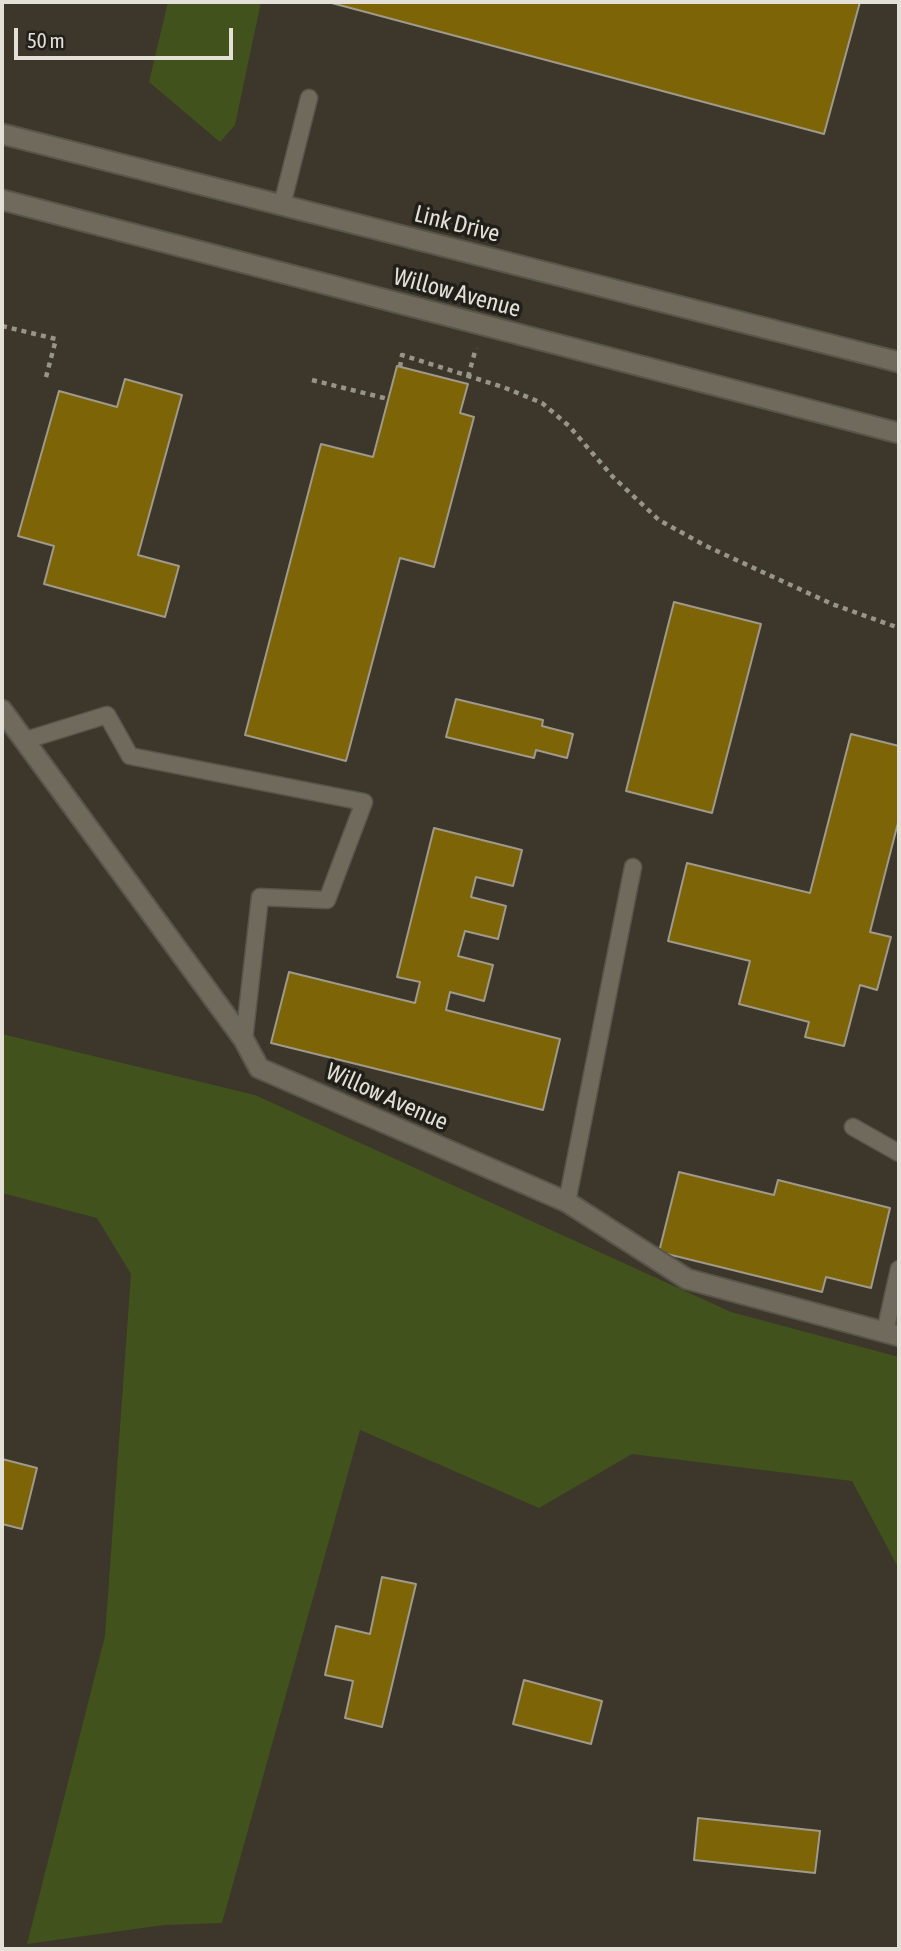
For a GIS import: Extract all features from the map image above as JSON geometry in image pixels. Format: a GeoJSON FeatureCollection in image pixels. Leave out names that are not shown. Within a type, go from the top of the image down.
{"type":"FeatureCollection","features":[{"type":"Feature","properties":{"kind":"street","name":"Link Drive"},"geometry":{"type":"LineString","coordinates":[[2,134],[899,362]]}},
{"type":"Feature","properties":{"kind":"street","name":"Willow Avenue"},"geometry":{"type":"LineString","coordinates":[[2,200],[899,433]]}},
{"type":"Feature","properties":{"kind":"street","name":"Willow Avenue"},"geometry":{"type":"LineString","coordinates":[[2,710],[244,1040],[259,1068],[567,1202],[687,1279],[892,1334]]}},
{"type":"Feature","properties":{"kind":"lane"},"geometry":{"type":"LineString","coordinates":[[282,205],[309,99]]}},
{"type":"Feature","properties":{"kind":"lane"},"geometry":{"type":"LineString","coordinates":[[23,741],[107,715],[131,755],[364,802],[327,900],[260,897],[244,1040]]}},
{"type":"Feature","properties":{"kind":"lane"},"geometry":{"type":"LineString","coordinates":[[567,1202],[633,867]]}},
{"type":"Feature","properties":{"kind":"lane"},"geometry":{"type":"LineString","coordinates":[[853,1127],[899,1153]]}},
{"type":"Feature","properties":{"kind":"lane"},"geometry":{"type":"LineString","coordinates":[[892,1334],[899,1269]]}},
{"type":"Feature","properties":{"kind":"path"},"geometry":{"type":"LineString","coordinates":[[2,326],[56,339],[45,381]]}},
{"type":"Feature","properties":{"kind":"path"},"geometry":{"type":"LineString","coordinates":[[468,377],[478,342]]}},
{"type":"Feature","properties":{"kind":"path"},"geometry":{"type":"LineString","coordinates":[[400,367],[402,355],[503,387],[541,403],[569,426],[614,477],[659,520],[706,546],[832,604],[899,628]]}},
{"type":"Feature","properties":{"kind":"path"},"geometry":{"type":"LineString","coordinates":[[312,380],[388,400]]}},
{"type":"Feature","properties":{"kind":"green space"},"geometry":{"type":"Polygon","coordinates":[[[168,2],[261,2],[235,125],[220,142],[149,82],[168,2]]]}},
{"type":"Feature","properties":{"kind":"green space"},"geometry":{"type":"Polygon","coordinates":[[[2,1034],[255,1095],[731,1312],[899,1357],[899,1569],[852,1481],[632,1454],[539,1508],[360,1430],[222,1923],[164,1925],[27,1944],[105,1636],[131,1274],[97,1218],[2,1193],[2,1034]]]}},
{"type":"Feature","properties":{"kind":"building"},"geometry":{"type":"Polygon","coordinates":[[[328,2],[860,2],[824,134],[328,2]]]}},
{"type":"Feature","properties":{"kind":"building"},"geometry":{"type":"Polygon","coordinates":[[[397,366],[468,384],[460,413],[474,417],[434,567],[400,558],[346,761],[245,735],[321,444],[373,457],[397,366]]]}},
{"type":"Feature","properties":{"kind":"building"},"geometry":{"type":"Polygon","coordinates":[[[125,379],[182,395],[138,555],[179,566],[165,617],[44,584],[54,546],[18,536],[59,391],[117,407],[125,379]]]}},
{"type":"Feature","properties":{"kind":"building"},"geometry":{"type":"Polygon","coordinates":[[[674,602],[761,624],[712,813],[626,791],[674,602]]]}},
{"type":"Feature","properties":{"kind":"building"},"geometry":{"type":"Polygon","coordinates":[[[456,699],[543,720],[542,726],[573,734],[567,758],[536,750],[534,758],[446,737],[456,699]]]}},
{"type":"Feature","properties":{"kind":"building"},"geometry":{"type":"Polygon","coordinates":[[[851,734],[899,746],[899,819],[870,932],[891,937],[877,990],[860,985],[844,1046],[805,1037],[809,1022],[739,1004],[750,961],[668,941],[687,863],[810,893],[851,734]]]}},
{"type":"Feature","properties":{"kind":"building"},"geometry":{"type":"Polygon","coordinates":[[[434,828],[522,850],[513,886],[476,877],[471,897],[506,906],[498,939],[465,931],[458,956],[493,965],[484,1001],[450,992],[446,1010],[560,1039],[543,1110],[271,1043],[289,972],[415,1003],[420,982],[397,977],[434,828]]]}},
{"type":"Feature","properties":{"kind":"building"},"geometry":{"type":"Polygon","coordinates":[[[679,1172],[774,1195],[778,1180],[890,1208],[871,1288],[826,1277],[822,1292],[659,1252],[679,1172]]]}},
{"type":"Feature","properties":{"kind":"building"},"geometry":{"type":"Polygon","coordinates":[[[2,1459],[37,1468],[22,1529],[2,1524],[2,1459]]]}},
{"type":"Feature","properties":{"kind":"building"},"geometry":{"type":"Polygon","coordinates":[[[382,1577],[416,1584],[382,1727],[345,1718],[353,1681],[325,1675],[336,1626],[370,1634],[382,1577]]]}},
{"type":"Feature","properties":{"kind":"building"},"geometry":{"type":"Polygon","coordinates":[[[524,1680],[602,1701],[591,1744],[513,1724],[524,1680]]]}},
{"type":"Feature","properties":{"kind":"building"},"geometry":{"type":"Polygon","coordinates":[[[698,1818],[820,1831],[815,1873],[694,1860],[698,1818]]]}}]}
